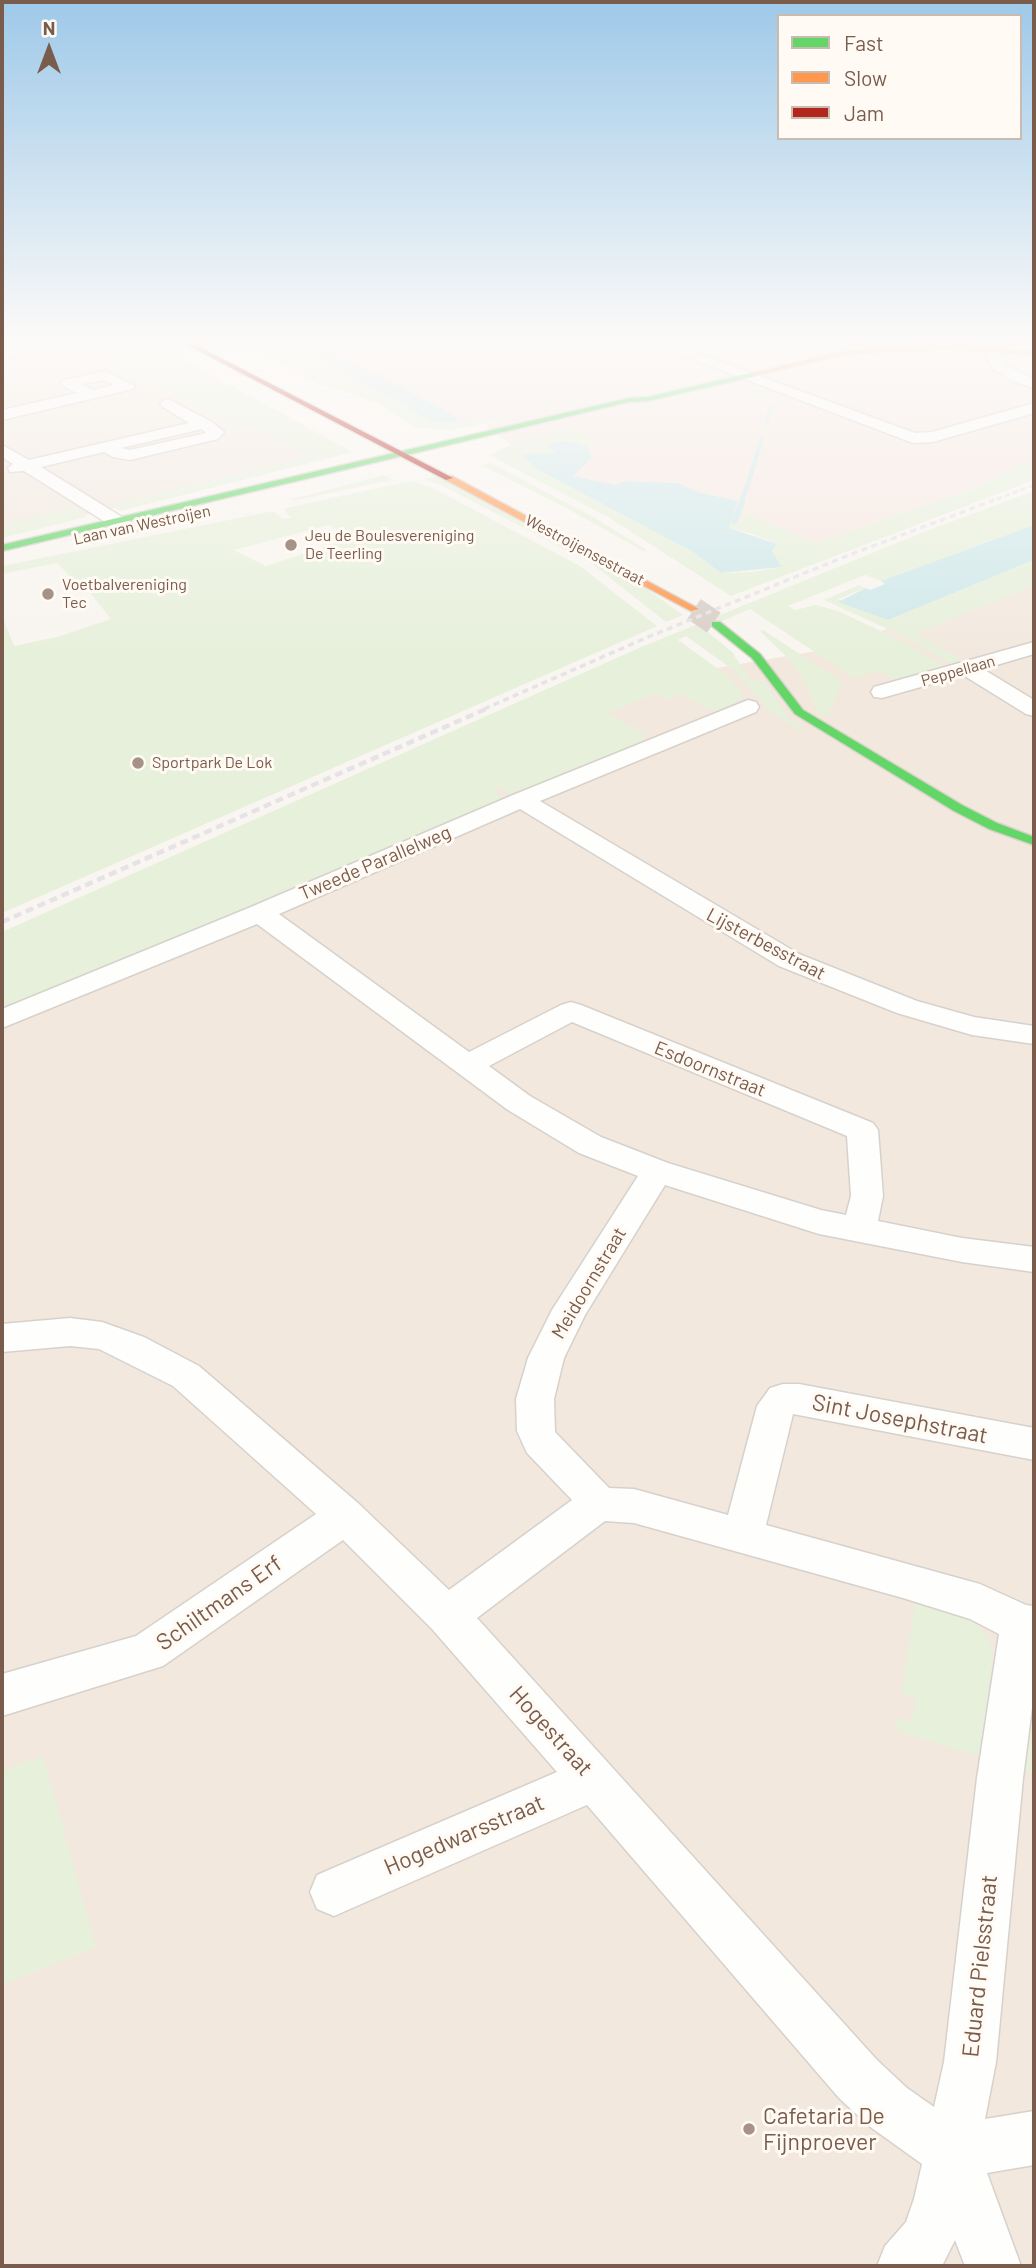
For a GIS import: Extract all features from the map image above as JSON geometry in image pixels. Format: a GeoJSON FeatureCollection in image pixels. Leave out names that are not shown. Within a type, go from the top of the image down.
{"type":"FeatureCollection","features":[{"type":"Feature","properties":{"kind":"main road","name":"Westroijensestraat"},"geometry":{"type":"LineString","coordinates":[[403,444],[700,607],[654,569]]}},
{"type":"Feature","properties":{"kind":"main road","name":"Westroijensestraat"},"geometry":{"type":"LineString","coordinates":[[414,444],[427,455]]}},
{"type":"Feature","properties":{"kind":"main road","name":"Laan van Westroijen"},"geometry":{"type":"LineString","coordinates":[[2,550],[124,526],[468,444]]}},
{"type":"Feature","properties":{"kind":"main road"},"geometry":{"type":"LineString","coordinates":[[721,621],[755,656],[791,704],[812,721],[958,808],[993,826],[1034,841]]}},
{"type":"Feature","properties":{"kind":"street"},"geometry":{"type":"LineString","coordinates":[[2,471],[106,447],[119,454],[130,455],[178,444]]}},
{"type":"Feature","properties":{"kind":"street"},"geometry":{"type":"LineString","coordinates":[[2,450],[124,526]]}},
{"type":"Feature","properties":{"kind":"street","name":"Peppellaan"},"geometry":{"type":"LineString","coordinates":[[882,692],[1034,648]]}},
{"type":"Feature","properties":{"kind":"street"},"geometry":{"type":"LineString","coordinates":[[968,669],[1034,709]]}},
{"type":"Feature","properties":{"kind":"street","name":"Tweede Parallelweg"},"geometry":{"type":"LineString","coordinates":[[2,1019],[748,707]]}},
{"type":"Feature","properties":{"kind":"street","name":"Lijsterbesstraat"},"geometry":{"type":"LineString","coordinates":[[521,800],[753,941],[812,971],[907,1007],[972,1026],[1034,1035]]}},
{"type":"Feature","properties":{"kind":"street"},"geometry":{"type":"LineString","coordinates":[[260,913],[554,1126],[590,1145],[657,1171],[762,1206],[859,1231],[962,1250],[1034,1259]]}},
{"type":"Feature","properties":{"kind":"street","name":"Esdoornstraat"},"geometry":{"type":"LineString","coordinates":[[468,1065],[571,1011],[862,1130],[867,1196],[859,1231]]}},
{"type":"Feature","properties":{"kind":"street","name":"Meidoornstraat"},"geometry":{"type":"LineString","coordinates":[[598,1504],[582,1483],[541,1442],[536,1431],[535,1399],[546,1358],[559,1329],[657,1171]]}},
{"type":"Feature","properties":{"kind":"street","name":"Hogestraat"},"geometry":{"type":"LineString","coordinates":[[2,1338],[70,1332],[102,1336],[131,1347],[186,1376],[345,1516],[447,1616],[858,2079],[906,2121],[952,2152]]}},
{"type":"Feature","properties":{"kind":"street","name":"Sint Josephstraat"},"geometry":{"type":"LineString","coordinates":[[743,1536],[776,1406],[783,1399],[799,1399],[1034,1444]]}},
{"type":"Feature","properties":{"kind":"street"},"geometry":{"type":"LineString","coordinates":[[447,1616],[598,1504],[634,1506],[743,1536],[980,1603],[1028,1624]]}},
{"type":"Feature","properties":{"kind":"street","name":"Schiltmans Erf"},"geometry":{"type":"LineString","coordinates":[[2,1695],[148,1652],[345,1516]]}},
{"type":"Feature","properties":{"kind":"street","name":"Eduard Pielsstraat"},"geometry":{"type":"LineString","coordinates":[[905,2266],[927,2241],[942,2199],[952,2152],[976,2017],[1000,1778],[1028,1624]]}},
{"type":"Feature","properties":{"kind":"street","name":"Hogedwarsstraat"},"geometry":{"type":"LineString","coordinates":[[334,1892],[594,1779]]}},
{"type":"Feature","properties":{"kind":"street"},"geometry":{"type":"LineString","coordinates":[[993,2266],[952,2152],[1034,2138]]}},
{"type":"Feature","properties":{"kind":"shaded area"},"geometry":{"type":"Polygon","coordinates":[[[2,444],[311,444],[333,455],[2,535],[2,444]]]}},
{"type":"Feature","properties":{"kind":"shaded area"},"geometry":{"type":"Polygon","coordinates":[[[552,444],[556,452],[528,454],[511,445],[552,444]]]}},
{"type":"Feature","properties":{"kind":"shaded area"},"geometry":{"type":"Polygon","coordinates":[[[570,444],[1034,444],[1034,457],[980,486],[817,543],[747,513],[742,522],[730,523],[738,501],[697,492],[678,483],[624,481],[616,485],[572,476],[592,458],[570,444]]]}},
{"type":"Feature","properties":{"kind":"shaded area"},"geometry":{"type":"Polygon","coordinates":[[[1034,571],[1034,2266],[2,2266],[2,960],[664,677],[840,647],[1034,571]]]}},
{"type":"Feature","properties":{"kind":"green space"},"geometry":{"type":"Polygon","coordinates":[[[285,444],[338,444],[353,452],[120,511],[112,505],[305,456],[285,444]]]}},
{"type":"Feature","properties":{"kind":"green space"},"geometry":{"type":"Polygon","coordinates":[[[517,444],[552,444],[547,446],[556,452],[539,452],[528,460],[540,471],[693,552],[721,573],[782,567],[772,551],[777,544],[729,528],[730,523],[742,522],[747,513],[817,543],[980,486],[1034,457],[1034,480],[731,596],[608,517],[489,455],[517,444]]]}},
{"type":"Feature","properties":{"kind":"green space"},"geometry":{"type":"Polygon","coordinates":[[[491,463],[597,519],[648,551],[643,551],[481,465],[491,463]]]}},
{"type":"Feature","properties":{"kind":"green space"},"geometry":{"type":"Polygon","coordinates":[[[384,475],[392,480],[292,501],[293,499],[384,475]]]}},
{"type":"Feature","properties":{"kind":"green space"},"geometry":{"type":"Polygon","coordinates":[[[438,476],[640,584],[683,615],[666,622],[591,563],[441,485],[424,479],[438,476]]]}},
{"type":"Feature","properties":{"kind":"green space","name":"Sportpark De Lok"},"geometry":{"type":"Polygon","coordinates":[[[411,481],[431,487],[580,566],[657,626],[2,913],[2,615],[14,646],[57,637],[111,619],[88,590],[84,591],[57,563],[2,574],[2,566],[273,511],[284,519],[291,518],[284,510],[411,481]],[[329,525],[234,550],[266,566],[354,537],[329,525]]]}},
{"type":"Feature","properties":{"kind":"green space"},"geometry":{"type":"Polygon","coordinates":[[[1034,491],[1034,525],[881,581],[865,575],[788,606],[795,610],[816,605],[838,611],[894,637],[945,666],[895,680],[878,671],[854,678],[750,609],[704,629],[732,652],[751,681],[764,680],[789,718],[805,731],[801,732],[769,710],[735,671],[686,636],[678,640],[728,676],[743,695],[742,699],[727,706],[728,709],[720,714],[681,694],[667,700],[655,694],[607,713],[644,734],[644,740],[530,790],[526,787],[509,794],[499,787],[492,790],[505,800],[2,1011],[2,932],[639,648],[926,531],[1034,491]]]}},
{"type":"Feature","properties":{"kind":"green space"},"geometry":{"type":"Polygon","coordinates":[[[74,507],[81,512],[74,514],[84,514],[87,517],[2,538],[2,528],[13,525],[10,523],[74,507]]]}},
{"type":"Feature","properties":{"kind":"green space"},"geometry":{"type":"Polygon","coordinates":[[[1034,560],[1034,585],[917,633],[962,661],[952,664],[901,635],[824,600],[859,585],[866,588],[838,599],[888,620],[1034,560]]]}},
{"type":"Feature","properties":{"kind":"green space"},"geometry":{"type":"Polygon","coordinates":[[[763,630],[838,679],[841,685],[828,716],[823,716],[817,710],[806,684],[791,661],[760,631],[763,630]]]}},
{"type":"Feature","properties":{"kind":"green space"},"geometry":{"type":"Polygon","coordinates":[[[916,1600],[967,1616],[977,1624],[990,1642],[993,1657],[980,1756],[902,1733],[896,1724],[898,1718],[912,1722],[916,1697],[901,1693],[916,1600]]]}},
{"type":"Feature","properties":{"kind":"green space"},"geometry":{"type":"Polygon","coordinates":[[[1034,1664],[1034,1773],[1022,1769],[1034,1664]]]}},
{"type":"Feature","properties":{"kind":"green space"},"geometry":{"type":"Polygon","coordinates":[[[43,1756],[96,1947],[2,1985],[2,1771],[43,1756]]]}},
{"type":"Feature","properties":{"kind":"water"},"geometry":{"type":"Polygon","coordinates":[[[576,444],[588,447],[592,458],[573,476],[616,485],[624,481],[678,483],[697,492],[738,501],[729,528],[777,544],[772,551],[782,567],[721,573],[693,552],[540,471],[521,455],[556,452],[547,446],[576,444]]]}},
{"type":"Feature","properties":{"kind":"water"},"geometry":{"type":"Polygon","coordinates":[[[1034,525],[1034,560],[888,620],[838,602],[866,588],[870,590],[885,584],[881,581],[1034,525]]]}},
{"type":"Feature","properties":{"kind":"waterway"},"geometry":{"type":"LineString","coordinates":[[749,480],[760,444]]}},
{"type":"Feature","properties":{"kind":"waterway"},"geometry":{"type":"LineString","coordinates":[[742,500],[748,484]]}},
{"type":"Feature","properties":{"kind":"waterway"},"geometry":{"type":"LineString","coordinates":[[735,521],[742,502]]}},
{"type":"Feature","properties":{"kind":"tunnel"},"geometry":{"type":"LineString","coordinates":[[694,609],[716,624]]}},
{"type":"Feature","properties":{"kind":"railway"},"geometry":{"type":"LineString","coordinates":[[989,502],[1034,485]]}},
{"type":"Feature","properties":{"kind":"railway"},"geometry":{"type":"LineString","coordinates":[[484,709],[648,637],[844,557],[994,500]]}},
{"type":"Feature","properties":{"kind":"railway"},"geometry":{"type":"LineString","coordinates":[[2,922],[488,708]]}},
{"type":"Feature","properties":{"kind":"traffic: fast"},"geometry":{"type":"LineString","coordinates":[[2,548],[443,444]]}},
{"type":"Feature","properties":{"kind":"traffic: fast"},"geometry":{"type":"LineString","coordinates":[[716,624],[756,656],[799,712],[958,808],[993,826],[1034,841]]}},
{"type":"Feature","properties":{"kind":"traffic: slow"},"geometry":{"type":"LineString","coordinates":[[449,478],[694,609]]}},
{"type":"Feature","properties":{"kind":"traffic: jam"},"geometry":{"type":"LineString","coordinates":[[383,444],[449,478]]}},
{"type":"Feature","properties":{"kind":"place","name":"Jeu de Boulesvereniging De Teerling"},"geometry":{"type":"Point","coordinates":[291,545]}},
{"type":"Feature","properties":{"kind":"place","name":"Voetbalvereniging Tec"},"geometry":{"type":"Point","coordinates":[48,594]}},
{"type":"Feature","properties":{"kind":"place","name":"Sportpark De Lok"},"geometry":{"type":"Point","coordinates":[138,763]}},
{"type":"Feature","properties":{"kind":"place","name":"Cafetaria De Fijnproever"},"geometry":{"type":"Point","coordinates":[749,2129]}}]}
